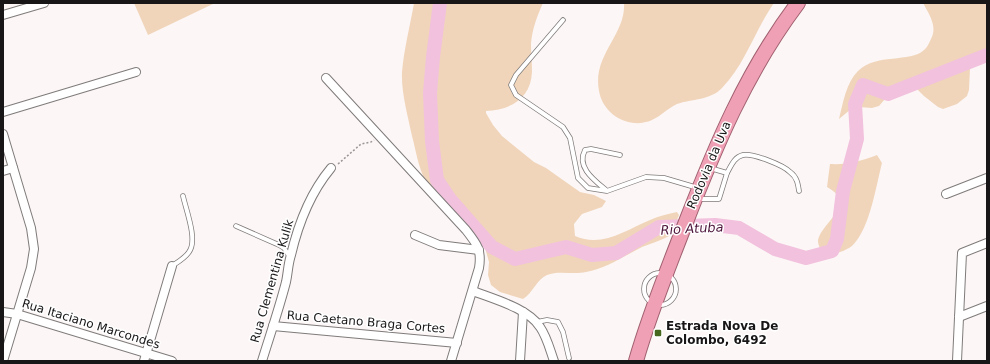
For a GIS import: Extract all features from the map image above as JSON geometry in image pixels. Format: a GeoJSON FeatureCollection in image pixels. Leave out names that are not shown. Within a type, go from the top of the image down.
{"type":"FeatureCollection","features":[{"type":"Feature","properties":{"kind":"highway","name":"Rodovia da Uva"},"geometry":{"type":"LineString","coordinates":[[636,361],[654,304],[694,200],[735,105],[748,79],[768,46],[798,3]]}},
{"type":"Feature","properties":{"kind":"street"},"geometry":{"type":"LineString","coordinates":[[3,15],[44,3]]}},
{"type":"Feature","properties":{"kind":"street"},"geometry":{"type":"LineString","coordinates":[[3,112],[136,72]]}},
{"type":"Feature","properties":{"kind":"street"},"geometry":{"type":"LineString","coordinates":[[326,78],[466,230],[479,250],[480,261],[473,290],[451,361]]}},
{"type":"Feature","properties":{"kind":"street"},"geometry":{"type":"LineString","coordinates":[[3,134],[31,228],[34,249],[30,268],[3,361]]}},
{"type":"Feature","properties":{"kind":"street"},"geometry":{"type":"LineString","coordinates":[[3,171],[13,168]]}},
{"type":"Feature","properties":{"kind":"street","name":"Rua Clementina Kulik"},"geometry":{"type":"LineString","coordinates":[[262,361],[286,283],[290,257],[298,231],[320,182],[331,168]]}},
{"type":"Feature","properties":{"kind":"street"},"geometry":{"type":"LineString","coordinates":[[946,194],[987,178]]}},
{"type":"Feature","properties":{"kind":"street"},"geometry":{"type":"LineString","coordinates":[[415,235],[439,246],[479,250]]}},
{"type":"Feature","properties":{"kind":"street"},"geometry":{"type":"LineString","coordinates":[[957,361],[962,253],[987,243]]}},
{"type":"Feature","properties":{"kind":"street"},"geometry":{"type":"LineString","coordinates":[[145,357],[172,266]]}},
{"type":"Feature","properties":{"kind":"street"},"geometry":{"type":"LineString","coordinates":[[473,290],[523,312],[537,322],[545,335],[554,361]]}},
{"type":"Feature","properties":{"kind":"street"},"geometry":{"type":"LineString","coordinates":[[959,317],[987,306]]}},
{"type":"Feature","properties":{"kind":"street","name":"Rua Itaciano Marcondes"},"geometry":{"type":"LineString","coordinates":[[3,312],[17,314],[145,357],[172,361]]}},
{"type":"Feature","properties":{"kind":"street"},"geometry":{"type":"LineString","coordinates":[[520,361],[523,312]]}},
{"type":"Feature","properties":{"kind":"street","name":"Rua Caetano Braga Cortes"},"geometry":{"type":"LineString","coordinates":[[273,326],[457,343]]}},
{"type":"Feature","properties":{"kind":"lane"},"geometry":{"type":"LineString","coordinates":[[563,20],[516,74],[511,85],[516,95],[562,127],[570,138],[578,178],[588,188],[607,191],[646,176],[664,178],[694,200],[718,199],[727,173],[735,159],[743,155],[751,156],[781,166],[791,172],[798,181],[800,191]]}},
{"type":"Feature","properties":{"kind":"lane"},"geometry":{"type":"LineString","coordinates":[[607,191],[591,178],[583,166],[582,155],[585,150],[591,149],[620,155]]}},
{"type":"Feature","properties":{"kind":"lane"},"geometry":{"type":"LineString","coordinates":[[707,167],[727,173]]}},
{"type":"Feature","properties":{"kind":"lane"},"geometry":{"type":"LineString","coordinates":[[172,266],[190,251],[192,244],[191,229],[183,196]]}},
{"type":"Feature","properties":{"kind":"lane"},"geometry":{"type":"LineString","coordinates":[[236,226],[279,245],[284,248],[290,257]]}},
{"type":"Feature","properties":{"kind":"lane"},"geometry":{"type":"LineString","coordinates":[[537,322],[547,320],[558,322],[563,332],[569,358]]}},
{"type":"Feature","properties":{"kind":"path"},"geometry":{"type":"LineString","coordinates":[[331,168],[337,166],[361,144],[371,142],[379,135]]}},
{"type":"Feature","properties":{"kind":"shaded area"},"geometry":{"type":"Polygon","coordinates":[[[134,3],[215,3],[148,35],[134,3]]]}},
{"type":"Feature","properties":{"kind":"shaded area"},"geometry":{"type":"Polygon","coordinates":[[[414,3],[543,3],[532,34],[532,72],[528,89],[524,96],[511,105],[504,108],[486,111],[486,113],[502,136],[534,162],[546,168],[580,192],[594,195],[606,201],[602,207],[582,214],[574,224],[575,236],[585,239],[604,239],[623,233],[657,217],[677,212],[679,215],[671,235],[642,247],[608,265],[594,270],[581,273],[556,273],[547,275],[540,280],[523,299],[500,292],[491,285],[488,275],[489,262],[485,248],[425,180],[419,164],[405,104],[402,80],[404,55],[414,3]]]}},
{"type":"Feature","properties":{"kind":"shaded area"},"geometry":{"type":"Polygon","coordinates":[[[624,3],[774,3],[761,24],[744,58],[730,79],[718,92],[707,97],[677,104],[652,120],[644,123],[635,123],[627,122],[612,113],[606,107],[599,91],[598,78],[600,67],[620,25],[624,3]]]}},
{"type":"Feature","properties":{"kind":"shaded area"},"geometry":{"type":"Polygon","coordinates":[[[923,3],[987,3],[987,57],[973,60],[970,68],[969,90],[967,96],[957,104],[943,109],[924,96],[914,86],[903,84],[897,85],[879,106],[872,108],[858,107],[851,109],[839,119],[848,87],[854,76],[865,65],[883,60],[918,54],[929,44],[934,30],[932,21],[923,3]]]}},
{"type":"Feature","properties":{"kind":"shaded area"},"geometry":{"type":"Polygon","coordinates":[[[877,155],[882,163],[872,206],[859,238],[853,245],[841,252],[833,254],[821,251],[818,242],[820,235],[835,214],[839,207],[840,201],[836,194],[827,187],[830,164],[854,162],[877,155]]]}},
{"type":"Feature","properties":{"kind":"waterway","name":"Rio Atuba"},"geometry":{"type":"LineString","coordinates":[[440,3],[430,93],[432,141],[437,180],[449,198],[492,247],[515,259],[566,247],[592,255],[616,253],[659,227],[715,225],[739,228],[775,249],[806,258],[832,251],[837,239],[843,191],[857,139],[855,104],[863,85],[888,94],[987,55]]}},
{"type":"Feature","properties":{"kind":"place","name":"Estrada Nova De Colombo, 6492"},"geometry":{"type":"Point","coordinates":[658,333]}}]}
